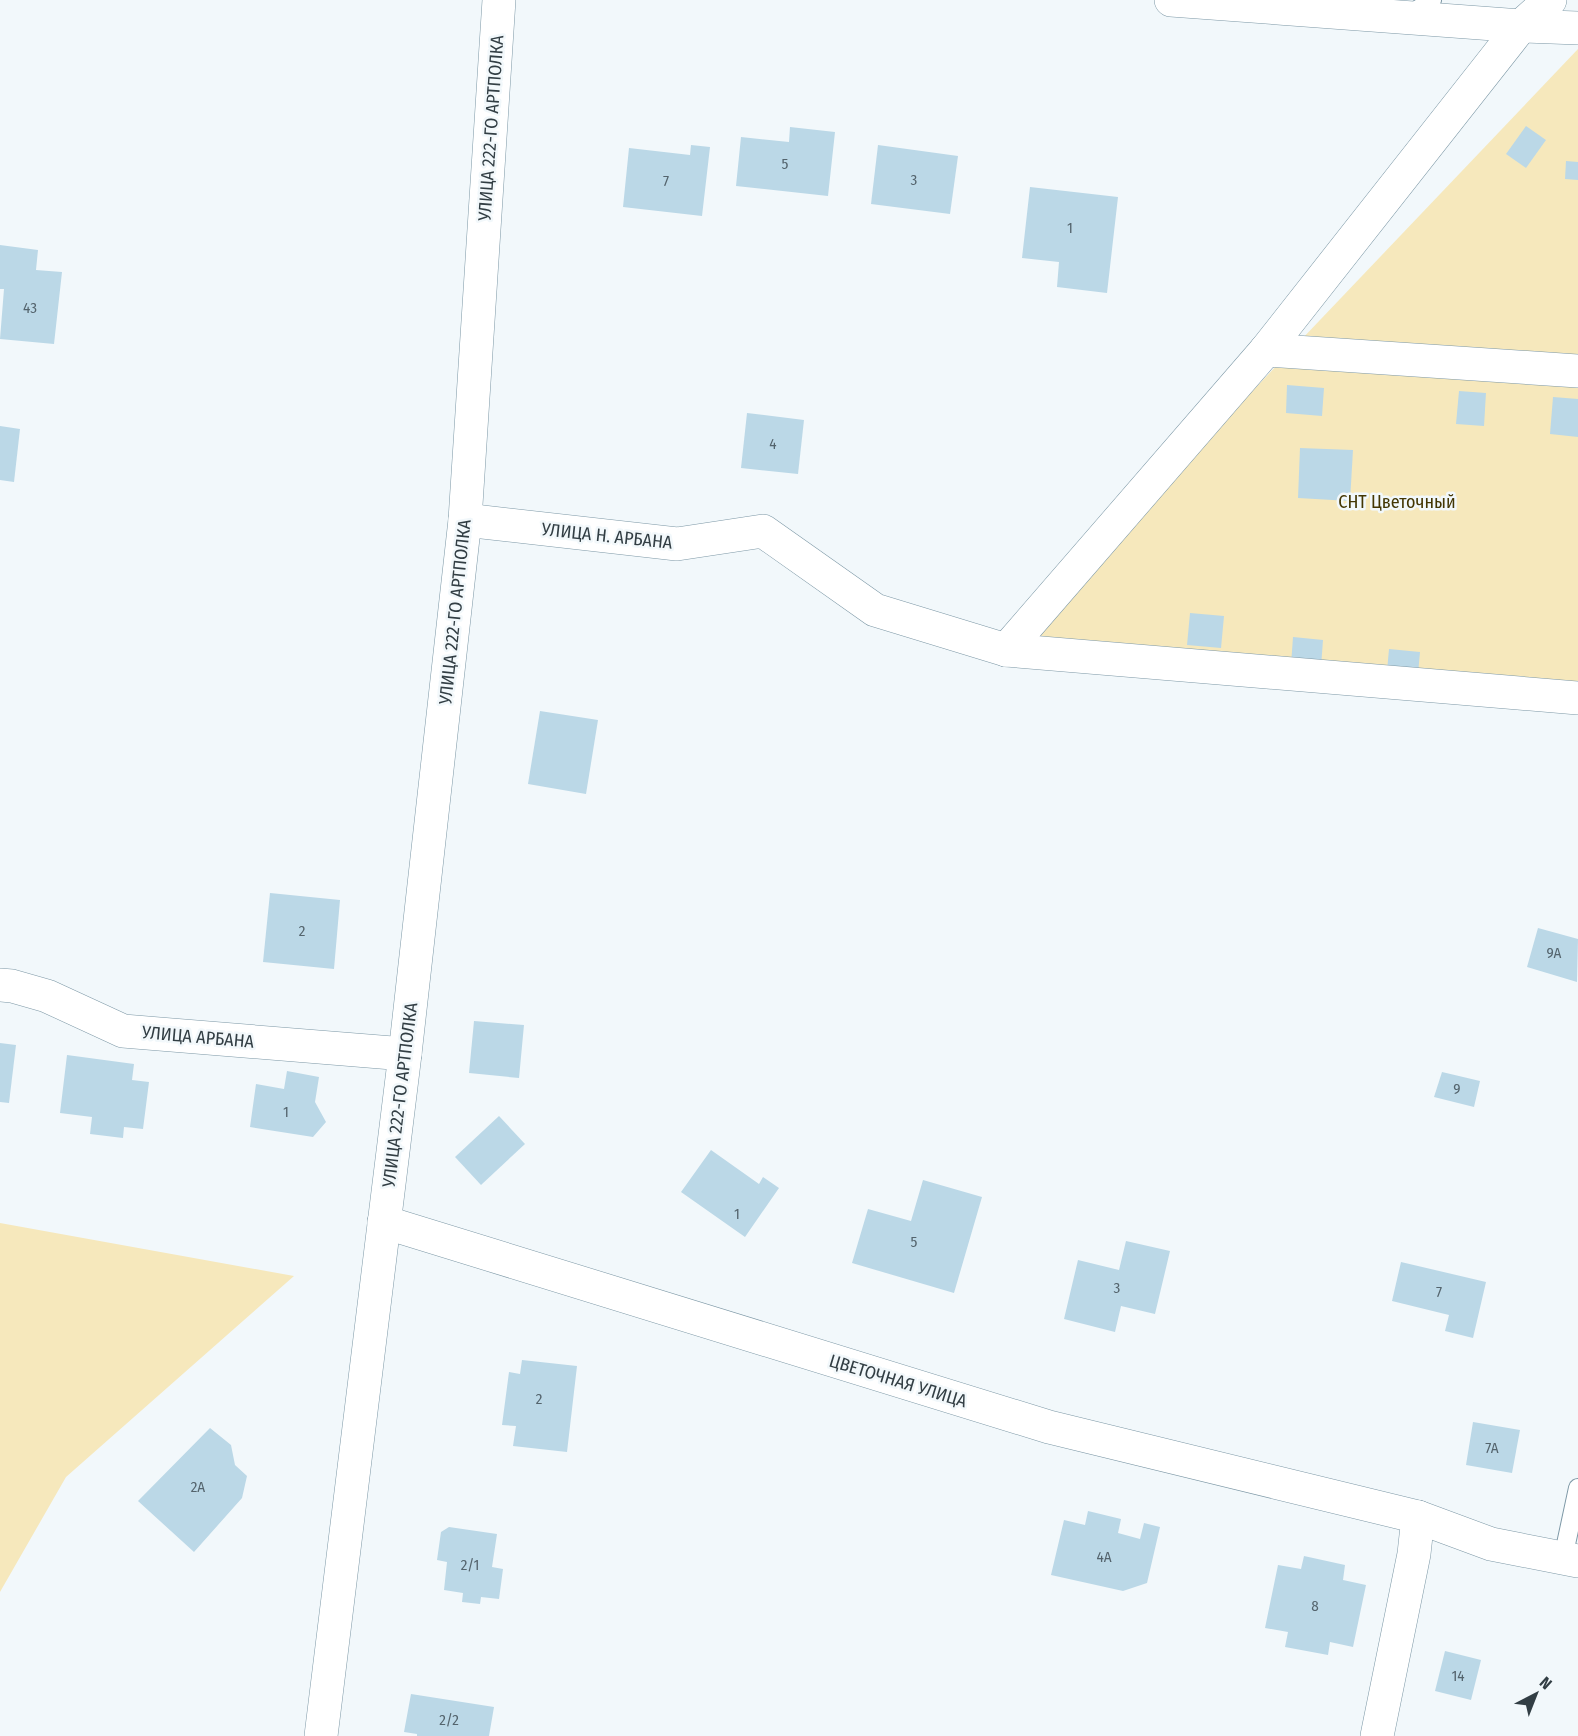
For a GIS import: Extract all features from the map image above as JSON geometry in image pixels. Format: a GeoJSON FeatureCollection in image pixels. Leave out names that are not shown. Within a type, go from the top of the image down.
{"type":"FeatureCollection","features":[{"type":"Feature","properties":{"kind":"street","name":"УЛИЦА 222-ГО АРТПОЛКА"},"geometry":{"type":"LineString","coordinates":[[321,1736],[405,1054],[465,520],[499,0]]}},
{"type":"Feature","properties":{"kind":"street"},"geometry":{"type":"LineString","coordinates":[[1171,0],[1419,8],[1521,26],[1578,28]]}},
{"type":"Feature","properties":{"kind":"street"},"geometry":{"type":"LineString","coordinates":[[1006,650],[1266,350],[1521,26],[1550,0]]}},
{"type":"Feature","properties":{"kind":"street"},"geometry":{"type":"LineString","coordinates":[[1266,350],[1578,371]]}},
{"type":"Feature","properties":{"kind":"street","name":"УЛИЦА Н. АРБАНА"},"geometry":{"type":"LineString","coordinates":[[465,520],[677,544],[764,531],[875,610],[1006,650],[1578,698]]}},
{"type":"Feature","properties":{"kind":"street","name":"УЛИЦА АРБАНА"},"geometry":{"type":"LineString","coordinates":[[0,985],[47,996],[123,1031],[405,1054]]}},
{"type":"Feature","properties":{"kind":"street","name":"ЦВЕТОЧНАЯ УЛИЦА"},"geometry":{"type":"LineString","coordinates":[[384,1222],[1049,1427],[1418,1518],[1491,1544],[1570,1560]]}},
{"type":"Feature","properties":{"kind":"street"},"geometry":{"type":"LineString","coordinates":[[1377,1736],[1414,1554],[1418,1518]]}},
{"type":"Feature","properties":{"kind":"lane"},"geometry":{"type":"LineString","coordinates":[[1570,1560],[1578,1488]]}},
{"type":"Feature","properties":{"kind":"green space","name":"СНТ Цветочный"},"geometry":{"type":"Polygon","coordinates":[[[1578,49],[1578,698],[1006,650],[1578,49]]]}},
{"type":"Feature","properties":{"kind":"green space"},"geometry":{"type":"Polygon","coordinates":[[[0,1223],[294,1276],[66,1477],[0,1592],[0,1223]]]}},
{"type":"Feature","properties":{"kind":"building"},"geometry":{"type":"Polygon","coordinates":[[[1526,126],[1546,140],[1526,168],[1506,154],[1526,126]]]}},
{"type":"Feature","properties":{"kind":"building"},"geometry":{"type":"Polygon","coordinates":[[[790,127],[835,132],[828,196],[736,186],[741,137],[789,142],[790,127]]]}},
{"type":"Feature","properties":{"kind":"building"},"geometry":{"type":"Polygon","coordinates":[[[691,145],[710,147],[702,216],[623,207],[629,148],[690,155],[691,145]]]}},
{"type":"Feature","properties":{"kind":"building"},"geometry":{"type":"Polygon","coordinates":[[[878,145],[958,156],[950,214],[871,204],[878,145]]]}},
{"type":"Feature","properties":{"kind":"building"},"geometry":{"type":"Polygon","coordinates":[[[1566,161],[1578,162],[1578,180],[1565,179],[1566,161]]]}},
{"type":"Feature","properties":{"kind":"building"},"geometry":{"type":"Polygon","coordinates":[[[1030,187],[1118,197],[1107,293],[1057,287],[1059,262],[1022,258],[1030,187]]]}},
{"type":"Feature","properties":{"kind":"building"},"geometry":{"type":"Polygon","coordinates":[[[0,245],[38,250],[36,270],[62,272],[54,344],[0,339],[4,289],[0,289],[0,245]]]}},
{"type":"Feature","properties":{"kind":"building"},"geometry":{"type":"Polygon","coordinates":[[[1287,385],[1324,388],[1322,416],[1286,413],[1287,385]]]}},
{"type":"Feature","properties":{"kind":"building"},"geometry":{"type":"Polygon","coordinates":[[[1459,391],[1486,393],[1484,426],[1456,424],[1459,391]]]}},
{"type":"Feature","properties":{"kind":"building"},"geometry":{"type":"Polygon","coordinates":[[[1553,397],[1578,399],[1578,437],[1550,434],[1553,397]]]}},
{"type":"Feature","properties":{"kind":"building"},"geometry":{"type":"Polygon","coordinates":[[[747,413],[804,420],[798,474],[741,468],[747,413]]]}},
{"type":"Feature","properties":{"kind":"building"},"geometry":{"type":"Polygon","coordinates":[[[0,426],[20,429],[14,482],[0,480],[0,426]]]}},
{"type":"Feature","properties":{"kind":"building"},"geometry":{"type":"Polygon","coordinates":[[[1300,448],[1353,450],[1350,501],[1298,498],[1300,448]]]}},
{"type":"Feature","properties":{"kind":"building"},"geometry":{"type":"Polygon","coordinates":[[[1190,613],[1224,616],[1221,648],[1187,645],[1190,613]]]}},
{"type":"Feature","properties":{"kind":"building"},"geometry":{"type":"Polygon","coordinates":[[[1293,637],[1323,640],[1321,667],[1291,665],[1293,637]]]}},
{"type":"Feature","properties":{"kind":"building"},"geometry":{"type":"Polygon","coordinates":[[[1389,649],[1420,652],[1418,674],[1387,671],[1389,649]]]}},
{"type":"Feature","properties":{"kind":"building"},"geometry":{"type":"Polygon","coordinates":[[[540,711],[598,720],[586,794],[528,784],[540,711]]]}},
{"type":"Feature","properties":{"kind":"building"},"geometry":{"type":"Polygon","coordinates":[[[270,893],[340,900],[334,969],[263,962],[270,893]]]}},
{"type":"Feature","properties":{"kind":"building"},"geometry":{"type":"Polygon","coordinates":[[[1538,928],[1578,939],[1577,982],[1527,967],[1538,928]]]}},
{"type":"Feature","properties":{"kind":"building"},"geometry":{"type":"Polygon","coordinates":[[[474,1021],[524,1025],[519,1078],[469,1073],[474,1021]]]}},
{"type":"Feature","properties":{"kind":"building"},"geometry":{"type":"Polygon","coordinates":[[[0,1043],[16,1045],[9,1103],[0,1102],[0,1043]]]}},
{"type":"Feature","properties":{"kind":"building"},"geometry":{"type":"Polygon","coordinates":[[[67,1055],[134,1064],[132,1080],[149,1082],[143,1129],[124,1127],[123,1138],[90,1134],[92,1117],[60,1113],[67,1055]]]}},
{"type":"Feature","properties":{"kind":"building"},"geometry":{"type":"Polygon","coordinates":[[[287,1071],[319,1077],[315,1102],[326,1122],[313,1137],[250,1127],[256,1084],[284,1089],[287,1071]]]}},
{"type":"Feature","properties":{"kind":"building"},"geometry":{"type":"Polygon","coordinates":[[[1442,1072],[1480,1081],[1474,1107],[1434,1097],[1442,1072]]]}},
{"type":"Feature","properties":{"kind":"building"},"geometry":{"type":"Polygon","coordinates":[[[499,1116],[525,1144],[481,1185],[455,1157],[499,1116]]]}},
{"type":"Feature","properties":{"kind":"building"},"geometry":{"type":"Polygon","coordinates":[[[711,1150],[759,1184],[763,1177],[779,1188],[745,1237],[681,1192],[711,1150]]]}},
{"type":"Feature","properties":{"kind":"building"},"geometry":{"type":"Polygon","coordinates":[[[923,1180],[982,1197],[954,1293],[852,1263],[868,1209],[911,1221],[923,1180]]]}},
{"type":"Feature","properties":{"kind":"building"},"geometry":{"type":"Polygon","coordinates":[[[1126,1241],[1170,1251],[1155,1314],[1121,1306],[1115,1332],[1064,1319],[1078,1260],[1119,1270],[1126,1241]]]}},
{"type":"Feature","properties":{"kind":"building"},"geometry":{"type":"Polygon","coordinates":[[[1401,1262],[1486,1282],[1473,1338],[1445,1331],[1449,1315],[1392,1301],[1401,1262]]]}},
{"type":"Feature","properties":{"kind":"building"},"geometry":{"type":"Polygon","coordinates":[[[522,1360],[577,1366],[567,1452],[513,1446],[516,1426],[502,1425],[509,1372],[520,1374],[522,1360]]]}},
{"type":"Feature","properties":{"kind":"building"},"geometry":{"type":"Polygon","coordinates":[[[1473,1422],[1520,1430],[1512,1473],[1466,1465],[1473,1422]]]}},
{"type":"Feature","properties":{"kind":"building"},"geometry":{"type":"Polygon","coordinates":[[[210,1428],[231,1445],[235,1465],[247,1476],[242,1498],[194,1552],[138,1501],[210,1428]]]}},
{"type":"Feature","properties":{"kind":"building"},"geometry":{"type":"Polygon","coordinates":[[[1088,1511],[1121,1519],[1118,1533],[1140,1539],[1144,1523],[1160,1527],[1147,1583],[1123,1591],[1051,1575],[1064,1520],[1085,1525],[1088,1511]]]}},
{"type":"Feature","properties":{"kind":"building"},"geometry":{"type":"Polygon","coordinates":[[[449,1527],[497,1534],[492,1567],[503,1569],[499,1599],[481,1597],[480,1604],[462,1602],[463,1593],[444,1590],[447,1562],[437,1560],[441,1532],[449,1527]]]}},
{"type":"Feature","properties":{"kind":"building"},"geometry":{"type":"Polygon","coordinates":[[[1304,1556],[1345,1565],[1343,1580],[1366,1585],[1353,1647],[1330,1642],[1328,1655],[1285,1647],[1288,1632],[1265,1628],[1278,1565],[1301,1569],[1304,1556]]]}},
{"type":"Feature","properties":{"kind":"building"},"geometry":{"type":"Polygon","coordinates":[[[1445,1651],[1481,1660],[1471,1700],[1435,1691],[1445,1651]]]}},
{"type":"Feature","properties":{"kind":"building"},"geometry":{"type":"Polygon","coordinates":[[[411,1694],[494,1707],[489,1736],[417,1736],[417,1734],[404,1732],[411,1694]]]}}]}
